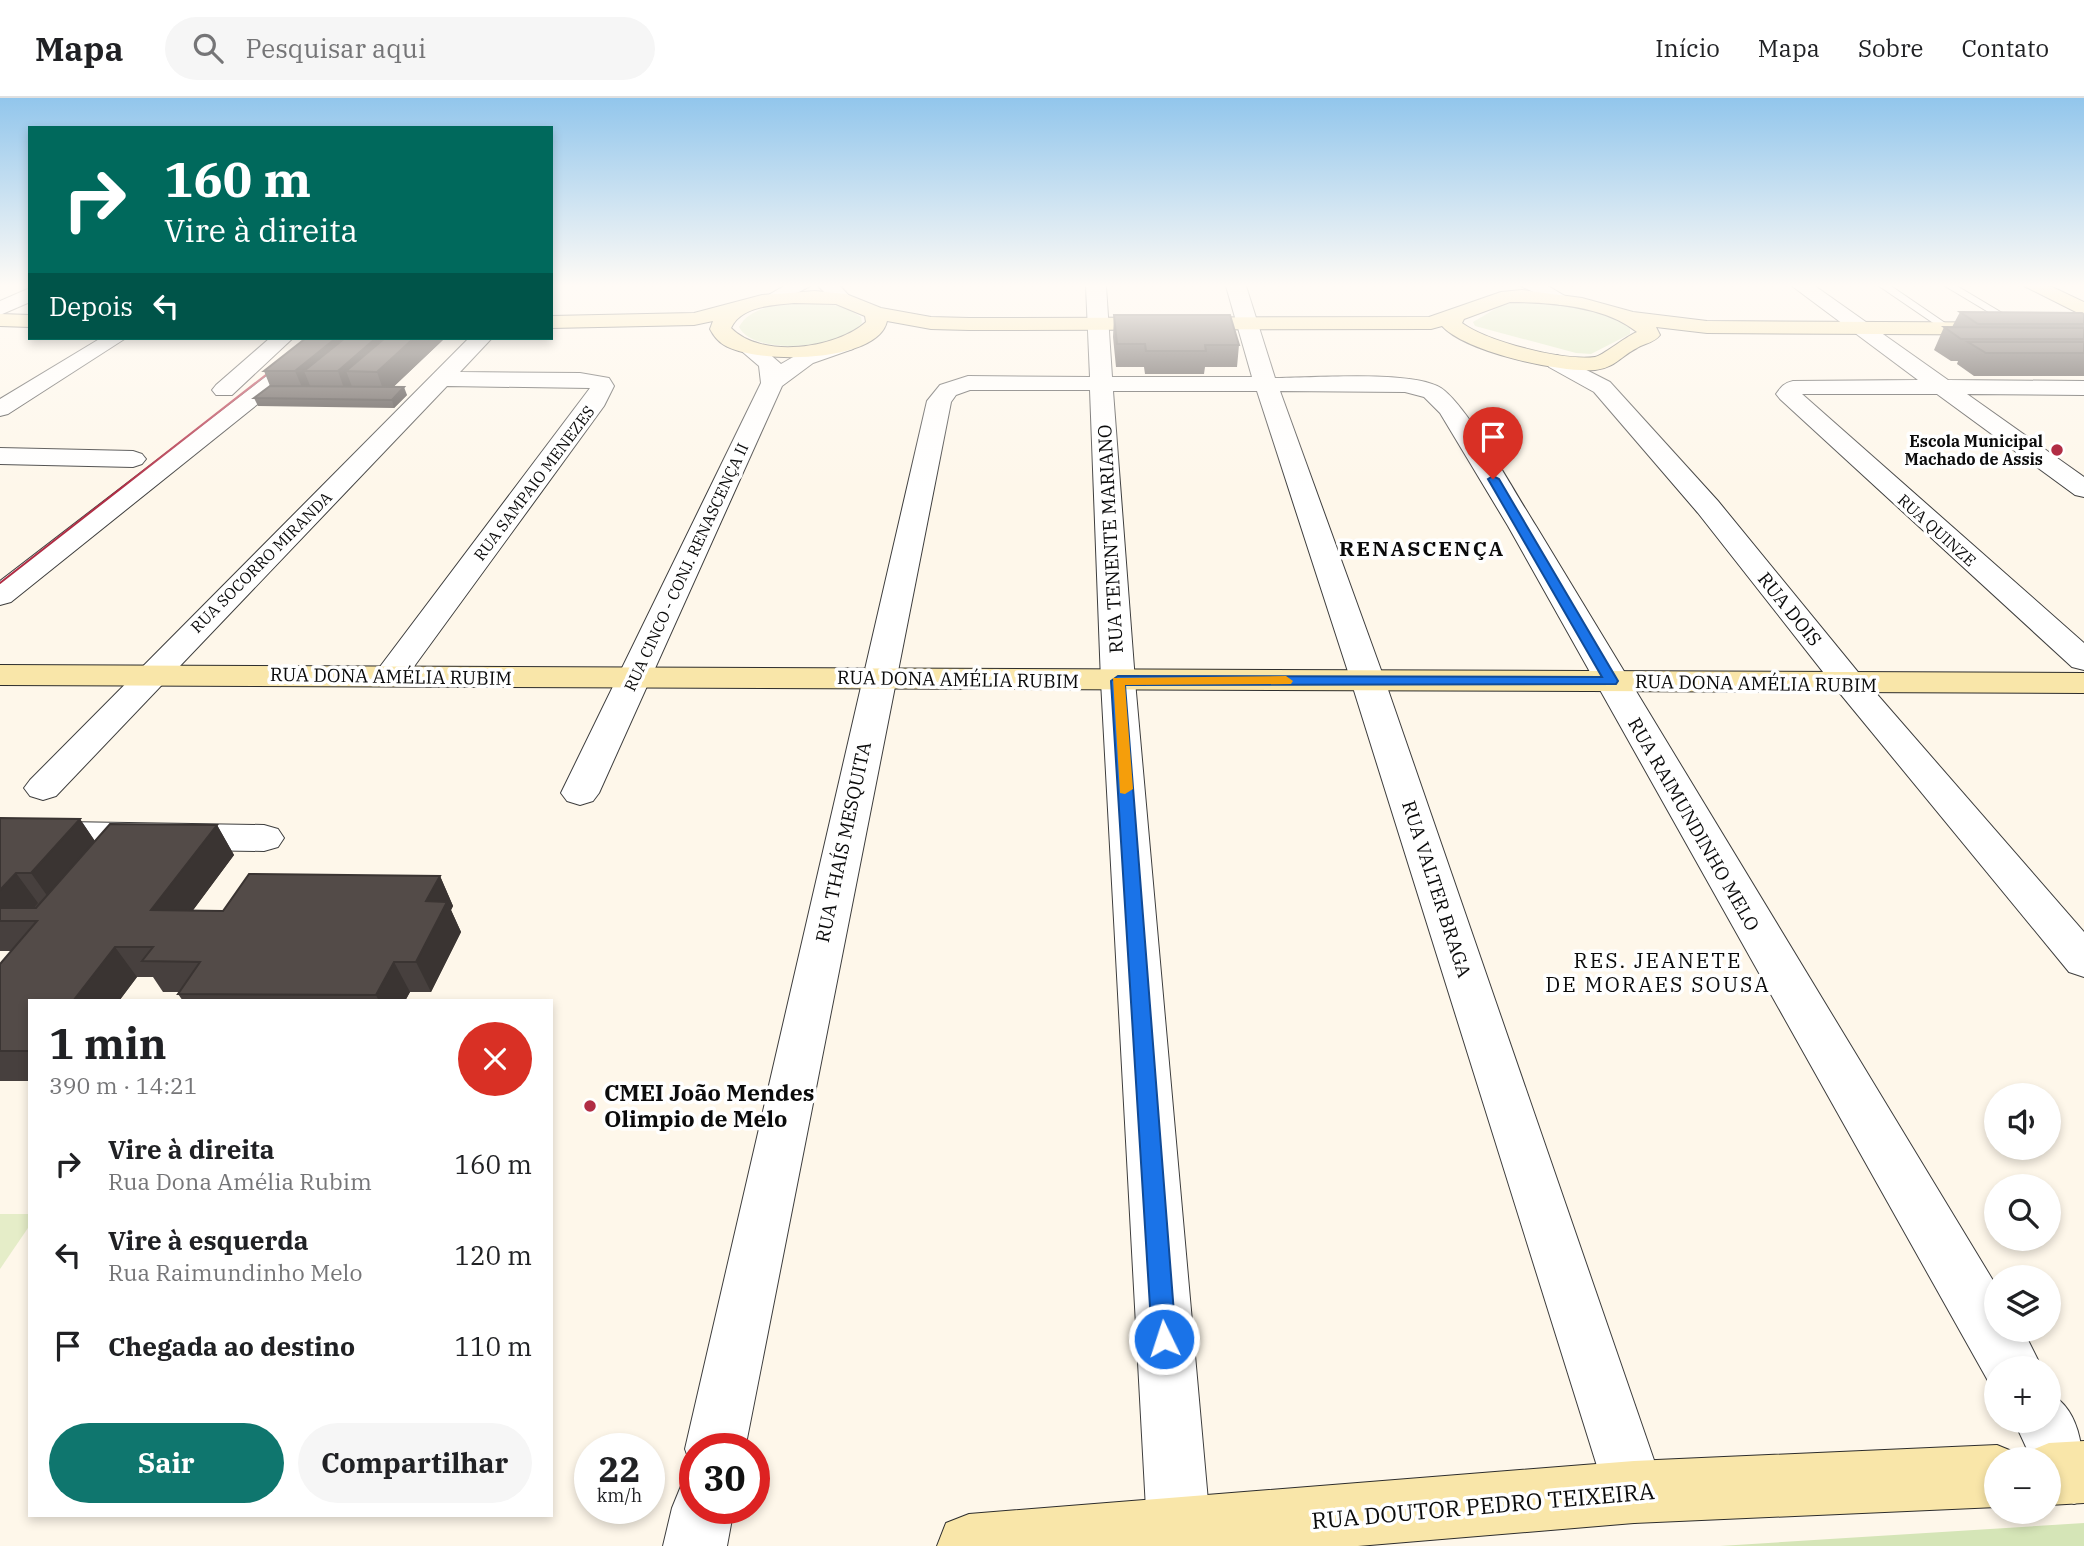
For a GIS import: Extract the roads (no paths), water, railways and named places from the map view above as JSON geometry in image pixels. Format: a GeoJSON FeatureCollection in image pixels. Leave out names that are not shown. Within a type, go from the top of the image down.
{"type":"FeatureCollection","features":[{"type":"Feature","properties":{"kind":"street"},"geometry":{"type":"LineString","coordinates":[[0,409],[90,354]]}},
{"type":"Feature","properties":{"kind":"street"},"geometry":{"type":"LineString","coordinates":[[184,421],[264,354]]}},
{"type":"Feature","properties":{"kind":"street"},"geometry":{"type":"LineString","coordinates":[[0,596],[309,354]]}},
{"type":"Feature","properties":{"kind":"street","name":"RUA SOCORRO MIRANDA"},"geometry":{"type":"LineString","coordinates":[[43,788],[150,674],[466,354]]}},
{"type":"Feature","properties":{"kind":"street"},"geometry":{"type":"LineString","coordinates":[[756,354],[770,365],[772,383]]}},
{"type":"Feature","properties":{"kind":"street"},"geometry":{"type":"LineString","coordinates":[[772,383],[782,372],[818,354]]}},
{"type":"Feature","properties":{"kind":"street","name":"RUA TENENTE MARIANO"},"geometry":{"type":"LineString","coordinates":[[1099,354],[1118,681],[1179,1539]]}},
{"type":"Feature","properties":{"kind":"street","name":"RUA VALTER BRAGA"},"geometry":{"type":"LineString","coordinates":[[1256,354],[1368,681],[1634,1492]]}},
{"type":"Feature","properties":{"kind":"street","name":"RUA DOIS"},"geometry":{"type":"LineString","coordinates":[[1529,354],[1605,374],[1850,684],[2084,961]]}},
{"type":"Feature","properties":{"kind":"street"},"geometry":{"type":"LineString","coordinates":[[1605,374],[1620,354]]}},
{"type":"Feature","properties":{"kind":"street"},"geometry":{"type":"LineString","coordinates":[[1897,354],[2084,489]]}},
{"type":"Feature","properties":{"kind":"street","name":"RUA SAMPAIO MENEZES"},"geometry":{"type":"LineString","coordinates":[[390,676],[596,401],[603,386],[601,383],[580,380],[442,379]]}},
{"type":"Feature","properties":{"kind":"street","name":"RUA CINCO - CONJ. RENASCENÇA II"},"geometry":{"type":"LineString","coordinates":[[580,793],[772,383]]}},
{"type":"Feature","properties":{"kind":"street","name":"RUA THAÍS MESQUITA"},"geometry":{"type":"LineString","coordinates":[[718,1433],[939,401],[944,393],[968,383],[1101,384]]}},
{"type":"Feature","properties":{"kind":"street","name":"RUA RAIMUNDINHO MELO"},"geometry":{"type":"LineString","coordinates":[[1101,384],[1405,385],[1438,396],[1450,410],[1522,526],[2006,1356]]}},
{"type":"Feature","properties":{"kind":"street","name":"RUA QUINZE"},"geometry":{"type":"LineString","coordinates":[[1942,387],[1804,387],[1789,390],[1790,400],[2084,660]]}},
{"type":"Feature","properties":{"kind":"street"},"geometry":{"type":"LineString","coordinates":[[1942,387],[2084,388]]}},
{"type":"Feature","properties":{"kind":"street"},"geometry":{"type":"LineString","coordinates":[[0,456],[144,451],[103,482]]}},
{"type":"Feature","properties":{"kind":"street","name":"RUA DONA AMÉLIA RUBIM"},"geometry":{"type":"LineString","coordinates":[[0,675],[2084,683]]}},
{"type":"Feature","properties":{"kind":"street"},"geometry":{"type":"LineString","coordinates":[[0,834],[264,838]]}},
{"type":"Feature","properties":{"kind":"street"},"geometry":{"type":"LineString","coordinates":[[2050,1433],[2069,1473]]}},
{"type":"Feature","properties":{"kind":"street","name":"RUA DOUTOR PEDRO TEIXEIRA"},"geometry":{"type":"LineString","coordinates":[[970,1546],[1179,1539],[1634,1492],[1984,1477]]}},
{"type":"Feature","properties":{"kind":"street"},"geometry":{"type":"LineString","coordinates":[[695,1546],[700,1524]]}},
{"type":"Feature","properties":{"kind":"tram line"},"geometry":{"type":"LineString","coordinates":[[0,583],[293,354]]}},
{"type":"Feature","properties":{"kind":"place","name":"Escola Municipal Machado de Assis"},"geometry":{"type":"Point","coordinates":[2057,450]}},
{"type":"Feature","properties":{"kind":"place","name":"CMEI João Mendes Olimpio de Melo"},"geometry":{"type":"Point","coordinates":[590,1106]}},
{"type":"Feature","properties":{"kind":"district","name":"RENASCENÇA"},"geometry":{"type":"Point","coordinates":[1422,549]}},
{"type":"Feature","properties":{"kind":"district","name":"RES. JEANETE DE MORAES SOUSA"},"geometry":{"type":"Point","coordinates":[1658,973]}}]}
